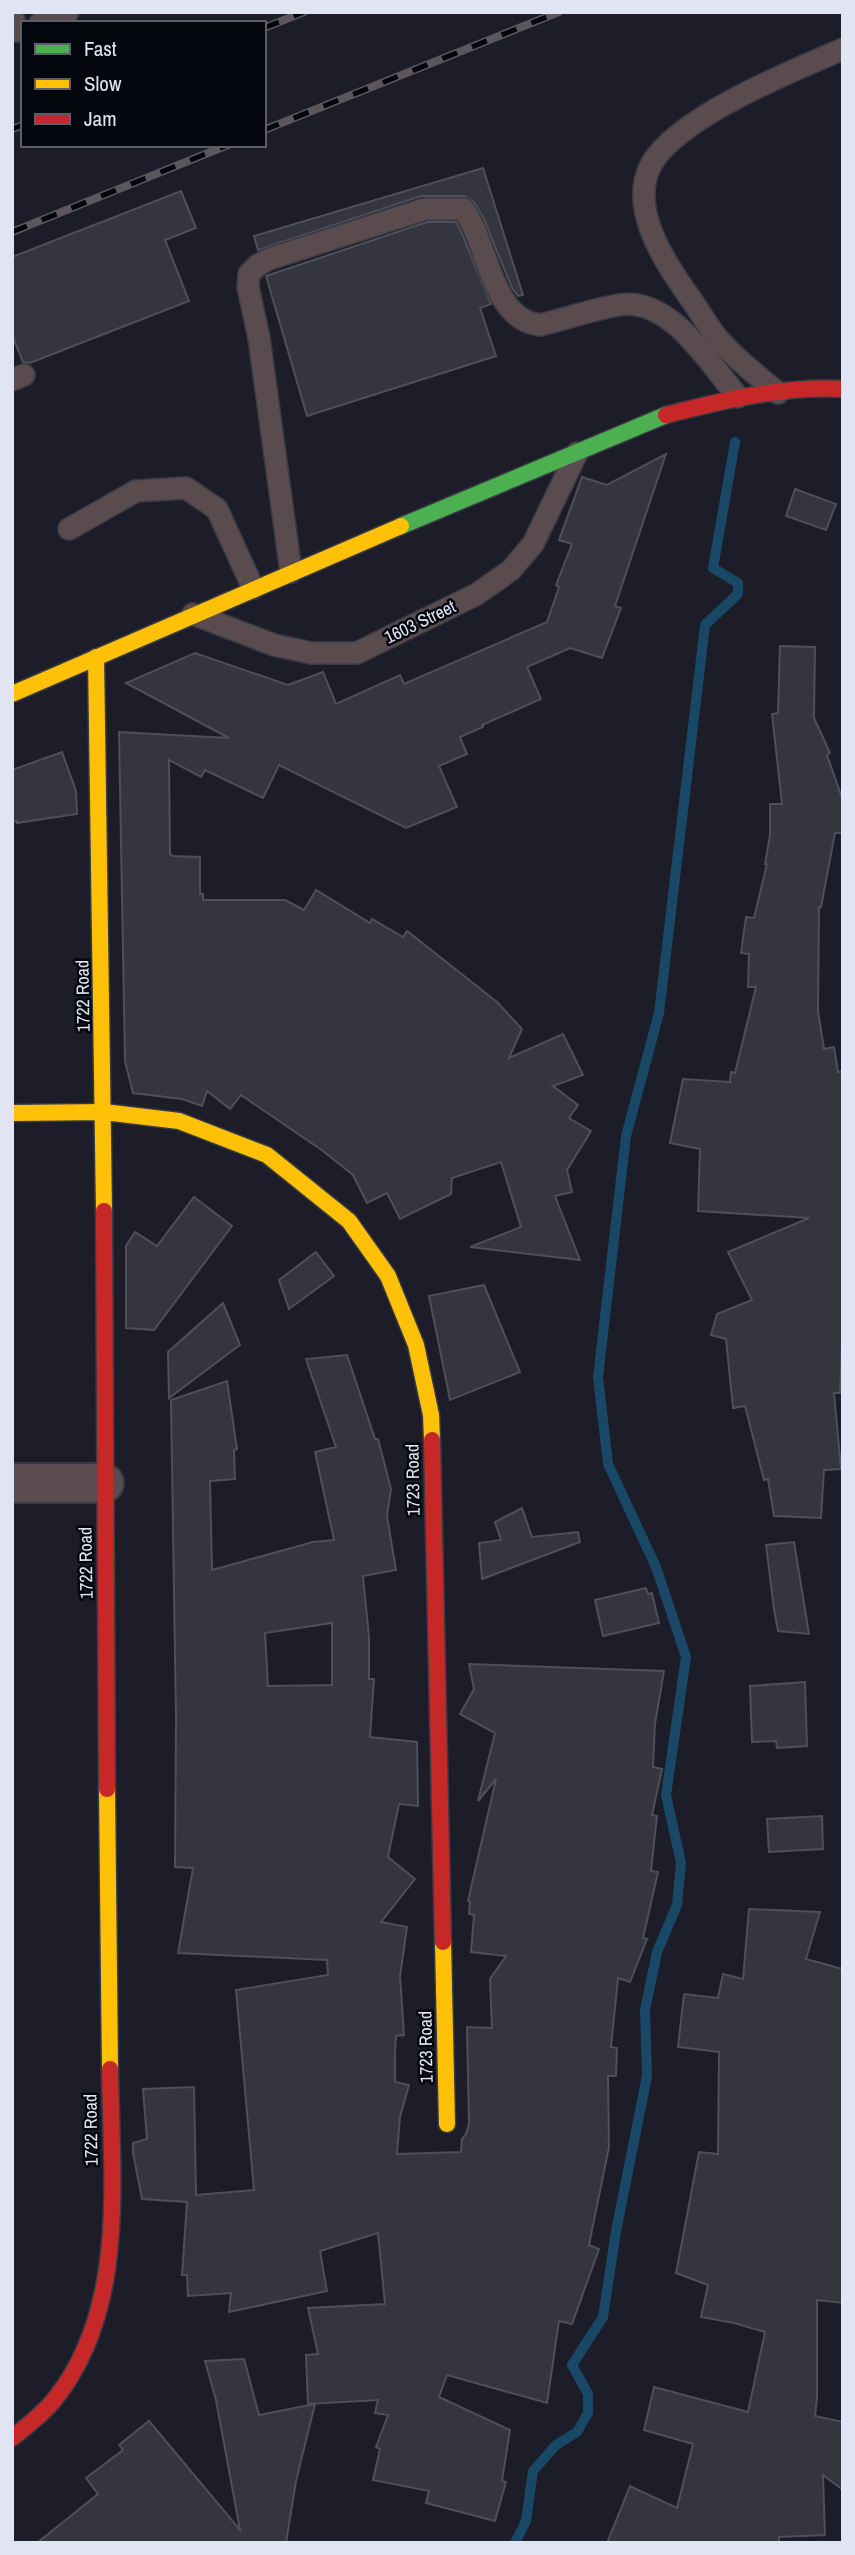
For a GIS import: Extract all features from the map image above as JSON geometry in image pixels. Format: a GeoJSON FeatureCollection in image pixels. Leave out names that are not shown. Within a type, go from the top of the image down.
{"type":"FeatureCollection","features":[{"type":"Feature","properties":{"kind":"street"},"geometry":{"type":"LineString","coordinates":[[12,694],[290,572],[664,415],[738,397],[820,388],[843,389]]}},
{"type":"Feature","properties":{"kind":"street","name":"1722 Road"},"geometry":{"type":"LineString","coordinates":[[12,2438],[34,2424],[53,2403],[82,2357],[105,2284],[112,2238],[104,1483],[104,1112],[96,657]]}},
{"type":"Feature","properties":{"kind":"street","name":"1723 Road"},"geometry":{"type":"LineString","coordinates":[[12,1113],[104,1112],[179,1121],[267,1155],[349,1220],[388,1276],[416,1345],[431,1415],[447,2124]]}},
{"type":"Feature","properties":{"kind":"street"},"geometry":{"type":"LineString","coordinates":[[12,1483],[104,1483]]}},
{"type":"Feature","properties":{"kind":"lane"},"geometry":{"type":"LineString","coordinates":[[45,21],[68,12]]}},
{"type":"Feature","properties":{"kind":"lane"},"geometry":{"type":"LineString","coordinates":[[778,393],[721,343],[681,286],[661,253],[646,217],[644,190],[652,163],[672,141],[713,110],[843,49]]}},
{"type":"Feature","properties":{"kind":"lane"},"geometry":{"type":"LineString","coordinates":[[290,572],[259,338],[248,287],[249,274],[269,259],[425,209],[463,209],[472,220],[503,301],[528,324],[540,325],[620,305],[638,304],[654,308],[680,328],[738,397]]}},
{"type":"Feature","properties":{"kind":"lane","name":"1603 Street"},"geometry":{"type":"LineString","coordinates":[[193,614],[287,648],[311,653],[357,653],[477,594],[511,570],[533,544],[577,452]]}},
{"type":"Feature","properties":{"kind":"lane"},"geometry":{"type":"LineString","coordinates":[[69,529],[136,491],[186,488],[217,509],[253,588]]}},
{"type":"Feature","properties":{"kind":"building"},"geometry":{"type":"Polygon","coordinates":[[[483,168],[523,295],[518,296],[512,288],[483,217],[474,202],[464,196],[421,196],[258,250],[254,236],[483,168]]]}},
{"type":"Feature","properties":{"kind":"building"},"geometry":{"type":"Polygon","coordinates":[[[181,191],[196,228],[165,240],[189,301],[30,363],[23,362],[12,335],[12,257],[181,191]]]}},
{"type":"Feature","properties":{"kind":"building"},"geometry":{"type":"Polygon","coordinates":[[[427,222],[456,222],[460,229],[491,304],[480,308],[496,356],[307,416],[266,276],[427,222]]]}},
{"type":"Feature","properties":{"kind":"building"},"geometry":{"type":"Polygon","coordinates":[[[666,454],[615,606],[621,608],[602,658],[570,648],[527,667],[541,699],[460,737],[467,754],[439,766],[457,807],[406,828],[279,765],[263,798],[205,770],[201,777],[169,760],[170,854],[200,857],[200,894],[203,894],[203,900],[285,900],[304,910],[316,890],[370,923],[372,919],[403,937],[407,931],[497,1002],[522,1029],[509,1058],[563,1034],[583,1075],[553,1086],[578,1105],[569,1118],[591,1131],[567,1170],[572,1192],[555,1196],[580,1260],[470,1247],[521,1227],[501,1162],[452,1178],[451,1194],[400,1219],[387,1193],[367,1203],[353,1175],[241,1095],[230,1109],[207,1091],[202,1106],[182,1099],[133,1093],[125,1061],[119,732],[229,738],[126,683],[195,653],[288,685],[323,672],[336,704],[400,675],[404,684],[547,622],[559,587],[556,585],[572,544],[559,540],[582,477],[607,485],[666,454]]]}},
{"type":"Feature","properties":{"kind":"building"},"geometry":{"type":"Polygon","coordinates":[[[795,489],[836,504],[826,530],[786,516],[795,489]]]}},
{"type":"Feature","properties":{"kind":"building"},"geometry":{"type":"Polygon","coordinates":[[[780,646],[815,647],[814,718],[830,753],[827,755],[843,801],[843,833],[835,833],[819,907],[818,1011],[824,1049],[834,1047],[838,1072],[843,1071],[843,1320],[840,1393],[834,1393],[841,1469],[824,1470],[821,1518],[774,1516],[768,1479],[764,1480],[745,1406],[733,1408],[726,1339],[711,1335],[717,1314],[752,1300],[728,1252],[809,1218],[698,1211],[700,1149],[670,1143],[683,1079],[730,1082],[731,1072],[735,1073],[756,987],[748,987],[749,954],[741,953],[746,917],[754,918],[767,864],[770,804],[782,804],[772,714],[778,713],[780,646]]]}},
{"type":"Feature","properties":{"kind":"building"},"geometry":{"type":"Polygon","coordinates":[[[62,752],[76,791],[77,814],[12,822],[12,770],[62,752]]]}},
{"type":"Feature","properties":{"kind":"building"},"geometry":{"type":"Polygon","coordinates":[[[194,1197],[232,1226],[154,1330],[126,1328],[126,1246],[135,1232],[157,1246],[194,1197]]]}},
{"type":"Feature","properties":{"kind":"building"},"geometry":{"type":"Polygon","coordinates":[[[316,1252],[334,1276],[289,1309],[279,1280],[316,1252]]]}},
{"type":"Feature","properties":{"kind":"building"},"geometry":{"type":"Polygon","coordinates":[[[484,1285],[520,1372],[450,1400],[429,1296],[484,1285]]]}},
{"type":"Feature","properties":{"kind":"building"},"geometry":{"type":"Polygon","coordinates":[[[223,1303],[240,1345],[169,1398],[168,1352],[223,1303]]]}},
{"type":"Feature","properties":{"kind":"building"},"geometry":{"type":"Polygon","coordinates":[[[347,1355],[375,1439],[378,1439],[391,1489],[387,1516],[396,1570],[363,1576],[369,1637],[369,1679],[374,1679],[370,1737],[417,1742],[418,1806],[399,1804],[388,1857],[415,1879],[381,1922],[407,1927],[400,1976],[404,2035],[396,2036],[395,2082],[409,2085],[400,2117],[397,2154],[461,2152],[462,2139],[469,2124],[467,2027],[492,2028],[490,1979],[506,1956],[471,1952],[474,1915],[469,1914],[468,1901],[496,1779],[478,1801],[495,1733],[460,1714],[474,1689],[469,1664],[664,1671],[655,1724],[653,1767],[662,1769],[652,1815],[657,1816],[651,1871],[658,1872],[643,1938],[647,1939],[630,1982],[618,1978],[611,2047],[617,2048],[616,2076],[608,2076],[609,2147],[589,2245],[599,2249],[572,2324],[559,2321],[547,2403],[447,2375],[439,2397],[510,2430],[502,2481],[506,2482],[495,2521],[426,2503],[429,2491],[373,2480],[380,2449],[376,2447],[388,2415],[375,2413],[378,2400],[308,2404],[306,2355],[318,2354],[308,2308],[385,2304],[378,2233],[320,2251],[327,2291],[229,2312],[231,2293],[188,2296],[187,2275],[182,2275],[187,2202],[142,2199],[133,2153],[133,2143],[147,2139],[143,2089],[194,2087],[196,2195],[254,2190],[236,1990],[328,1975],[327,1960],[178,1953],[193,1868],[175,1867],[176,1720],[171,1400],[227,1381],[237,1449],[234,1450],[235,1479],[210,1481],[212,1570],[313,1542],[334,1540],[315,1452],[336,1447],[306,1359],[347,1355]],[[332,1623],[265,1633],[268,1686],[332,1685],[332,1623]]]}},
{"type":"Feature","properties":{"kind":"building"},"geometry":{"type":"Polygon","coordinates":[[[522,1508],[532,1537],[578,1532],[580,1542],[482,1579],[479,1543],[501,1540],[495,1522],[522,1508]]]}},
{"type":"Feature","properties":{"kind":"building"},"geometry":{"type":"Polygon","coordinates":[[[794,1542],[809,1634],[778,1631],[774,1609],[766,1545],[794,1542]]]}},
{"type":"Feature","properties":{"kind":"building"},"geometry":{"type":"Polygon","coordinates":[[[646,1588],[648,1594],[652,1593],[659,1623],[603,1636],[595,1600],[646,1588]]]}},
{"type":"Feature","properties":{"kind":"building"},"geometry":{"type":"Polygon","coordinates":[[[805,1682],[807,1746],[777,1748],[776,1741],[752,1742],[750,1686],[805,1682]]]}},
{"type":"Feature","properties":{"kind":"building"},"geometry":{"type":"Polygon","coordinates":[[[822,1816],[823,1849],[769,1852],[767,1819],[822,1816]]]}},
{"type":"Feature","properties":{"kind":"building"},"geometry":{"type":"Polygon","coordinates":[[[749,1909],[820,1912],[806,1959],[843,1969],[843,2303],[817,2300],[815,2416],[843,2422],[843,2490],[823,2475],[825,2535],[779,2537],[779,2543],[607,2543],[630,2486],[677,2508],[693,2444],[644,2430],[654,2387],[748,2412],[765,2332],[701,2317],[708,2285],[676,2273],[699,2152],[718,2154],[719,2052],[678,2047],[684,1994],[718,1998],[723,1974],[743,1979],[749,1909]]]}},
{"type":"Feature","properties":{"kind":"building"},"geometry":{"type":"Polygon","coordinates":[[[244,2359],[259,2415],[315,2404],[296,2481],[286,2543],[37,2543],[98,2494],[86,2478],[123,2450],[119,2445],[149,2421],[240,2530],[216,2400],[205,2361],[244,2359]]]}},
{"type":"Feature","properties":{"kind":"waterway"},"geometry":{"type":"LineString","coordinates":[[515,2543],[526,2521],[533,2471],[556,2445],[577,2432],[588,2413],[588,2394],[572,2365],[603,2317],[616,2231],[647,2076],[645,2010],[657,1952],[677,1905],[681,1863],[666,1795],[686,1657],[656,1567],[608,1464],[598,1377],[626,1136],[659,1013],[705,625],[738,594],[738,583],[713,568],[735,442]]}},
{"type":"Feature","properties":{"kind":"railway"},"geometry":{"type":"LineString","coordinates":[[266,27],[304,12]]}},
{"type":"Feature","properties":{"kind":"railway"},"geometry":{"type":"LineString","coordinates":[[266,129],[559,12]]}},
{"type":"Feature","properties":{"kind":"railway"},"geometry":{"type":"LineString","coordinates":[[12,129],[21,126]]}},
{"type":"Feature","properties":{"kind":"railway"},"geometry":{"type":"LineString","coordinates":[[12,232],[223,147]]}},
{"type":"Feature","properties":{"kind":"traffic: fast"},"geometry":{"type":"LineString","coordinates":[[401,526],[666,415]]}},
{"type":"Feature","properties":{"kind":"traffic: slow"},"geometry":{"type":"LineString","coordinates":[[12,694],[401,526]]}},
{"type":"Feature","properties":{"kind":"traffic: slow"},"geometry":{"type":"LineString","coordinates":[[96,657],[104,1211]]}},
{"type":"Feature","properties":{"kind":"traffic: slow"},"geometry":{"type":"LineString","coordinates":[[12,1113],[104,1112],[179,1121],[267,1155],[349,1221],[388,1276],[416,1345],[431,1415],[432,1440]]}},
{"type":"Feature","properties":{"kind":"traffic: slow"},"geometry":{"type":"LineString","coordinates":[[107,1789],[110,2069]]}},
{"type":"Feature","properties":{"kind":"traffic: slow"},"geometry":{"type":"LineString","coordinates":[[443,1942],[447,2124]]}},
{"type":"Feature","properties":{"kind":"traffic: jam"},"geometry":{"type":"LineString","coordinates":[[666,415],[732,399],[776,392],[843,389]]}},
{"type":"Feature","properties":{"kind":"traffic: jam"},"geometry":{"type":"LineString","coordinates":[[104,1211],[107,1789]]}},
{"type":"Feature","properties":{"kind":"traffic: jam"},"geometry":{"type":"LineString","coordinates":[[432,1440],[443,1942]]}},
{"type":"Feature","properties":{"kind":"traffic: jam"},"geometry":{"type":"LineString","coordinates":[[12,2438],[55,2399],[78,2363],[95,2324],[105,2283],[110,2240],[110,2069]]}}]}
